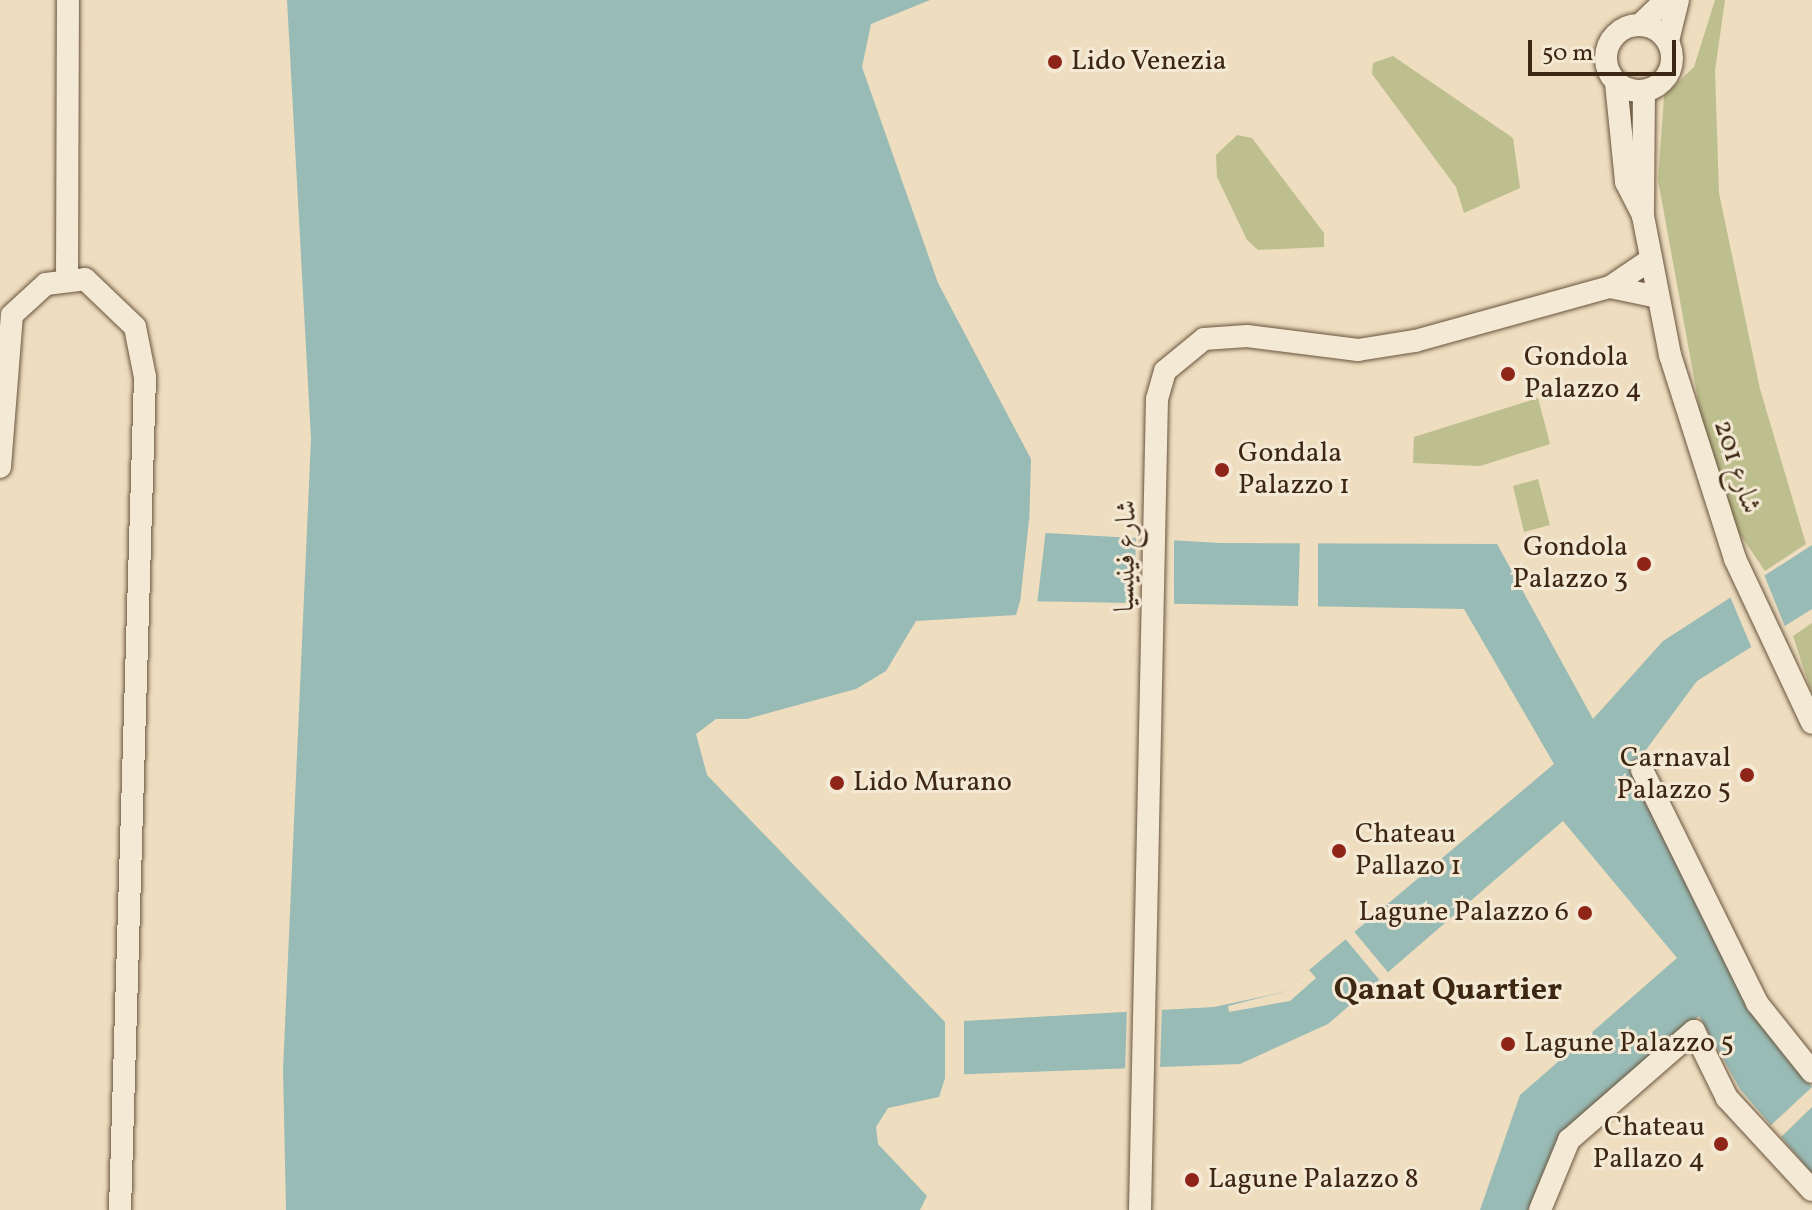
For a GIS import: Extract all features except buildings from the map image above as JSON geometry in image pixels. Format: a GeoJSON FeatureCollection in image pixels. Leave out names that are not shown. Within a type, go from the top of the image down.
{"type":"FeatureCollection","features":[{"type":"Feature","properties":{"kind":"street"},"geometry":{"type":"LineString","coordinates":[[67,278],[68,0]]}},
{"type":"Feature","properties":{"kind":"street"},"geometry":{"type":"LineString","coordinates":[[1666,0],[1640,25],[1617,32],[1606,49],[1616,83],[1644,91],[1668,74],[1668,41],[1678,0]]}},
{"type":"Feature","properties":{"kind":"street"},"geometry":{"type":"LineString","coordinates":[[1640,25],[1668,41]]}},
{"type":"Feature","properties":{"kind":"street","name":"شارع 201"},"geometry":{"type":"LineString","coordinates":[[1616,83],[1626,182],[1643,216]]}},
{"type":"Feature","properties":{"kind":"street","name":"شارع 201"},"geometry":{"type":"LineString","coordinates":[[1644,91],[1643,216],[1658,297],[1735,559],[1782,668],[1812,723]]}},
{"type":"Feature","properties":{"kind":"street","name":"شارع فينيسيا"},"geometry":{"type":"LineString","coordinates":[[1140,1210],[1158,496],[1157,399],[1165,371],[1190,346],[1247,336],[1358,350],[1610,287],[1650,260]]}},
{"type":"Feature","properties":{"kind":"street"},"geometry":{"type":"LineString","coordinates":[[0,467],[12,315],[34,290],[67,278],[93,283],[125,312],[143,348],[145,377],[120,1210]]}},
{"type":"Feature","properties":{"kind":"street","name":"شارع فينيسيا"},"geometry":{"type":"LineString","coordinates":[[1610,287],[1658,297]]}},
{"type":"Feature","properties":{"kind":"street"},"geometry":{"type":"LineString","coordinates":[[1642,770],[1757,1003],[1812,1072]]}},
{"type":"Feature","properties":{"kind":"street"},"geometry":{"type":"LineString","coordinates":[[1540,1210],[1569,1140],[1694,1031],[1727,1098],[1812,1190]]}},
{"type":"Feature","properties":{"kind":"green space"},"geometry":{"type":"Polygon","coordinates":[[[1715,0],[1725,0],[1715,71],[1719,193],[1760,389],[1806,544],[1765,571],[1737,530],[1704,433],[1658,180],[1664,96],[1694,67],[1715,0]]]}},
{"type":"Feature","properties":{"kind":"green space"},"geometry":{"type":"Polygon","coordinates":[[[1393,56],[1513,138],[1520,188],[1464,213],[1456,187],[1372,74],[1373,63],[1393,56]]]}},
{"type":"Feature","properties":{"kind":"green space"},"geometry":{"type":"Polygon","coordinates":[[[1237,135],[1252,138],[1324,233],[1324,247],[1258,250],[1247,240],[1217,177],[1216,155],[1237,135]]]}},
{"type":"Feature","properties":{"kind":"green space"},"geometry":{"type":"Polygon","coordinates":[[[1538,398],[1550,444],[1480,466],[1413,463],[1414,437],[1538,398]]]}},
{"type":"Feature","properties":{"kind":"green space"},"geometry":{"type":"Polygon","coordinates":[[[1538,479],[1550,525],[1524,532],[1513,486],[1538,479]]]}},
{"type":"Feature","properties":{"kind":"green space"},"geometry":{"type":"Polygon","coordinates":[[[1812,623],[1812,694],[1793,636],[1812,623]]]}},
{"type":"Feature","properties":{"kind":"water"},"geometry":{"type":"Polygon","coordinates":[[[287,0],[930,0],[871,24],[862,67],[938,283],[1031,459],[1029,532],[1220,543],[1497,544],[1593,719],[1663,641],[1812,545],[1812,609],[1697,681],[1631,770],[1714,932],[1785,1056],[1812,1087],[1812,1173],[1740,1089],[1699,1016],[1564,1136],[1533,1210],[1480,1210],[1520,1095],[1677,958],[1563,821],[1328,1024],[1240,1064],[946,1075],[939,1097],[888,1108],[876,1127],[878,1144],[927,1196],[920,1210],[286,1210],[283,1070],[311,439],[287,0]],[[1020,601],[1016,615],[916,621],[886,671],[856,689],[747,719],[716,719],[696,734],[707,775],[945,1022],[1214,1007],[1283,992],[1554,764],[1464,609],[1020,601]]]}},
{"type":"Feature","properties":{"kind":"pier"},"geometry":{"type":"Polygon","coordinates":[[[1029,520],[1046,529],[1037,605],[1020,603],[1029,520]]]}},
{"type":"Feature","properties":{"kind":"pier"},"geometry":{"type":"Polygon","coordinates":[[[1136,534],[1174,537],[1174,605],[1134,605],[1136,534]]]}},
{"type":"Feature","properties":{"kind":"pier"},"geometry":{"type":"Polygon","coordinates":[[[1300,540],[1318,540],[1318,608],[1298,607],[1300,540]]]}},
{"type":"Feature","properties":{"kind":"pier"},"geometry":{"type":"Polygon","coordinates":[[[1763,572],[1786,629],[1753,651],[1729,594],[1763,572]]]}},
{"type":"Feature","properties":{"kind":"pier"},"geometry":{"type":"Polygon","coordinates":[[[1352,929],[1391,976],[1382,983],[1343,936],[1352,929]]]}},
{"type":"Feature","properties":{"kind":"pier"},"geometry":{"type":"Polygon","coordinates":[[[1309,970],[1316,978],[1290,1001],[1229,1012],[1228,1006],[1283,992],[1309,970]]]}},
{"type":"Feature","properties":{"kind":"pier"},"geometry":{"type":"Polygon","coordinates":[[[1162,1005],[1160,1070],[1125,1072],[1127,1006],[1162,1005]]]}},
{"type":"Feature","properties":{"kind":"pier"},"geometry":{"type":"Polygon","coordinates":[[[964,1019],[964,1079],[945,1080],[945,1022],[964,1019]]]}},
{"type":"Feature","properties":{"kind":"pier"},"geometry":{"type":"Polygon","coordinates":[[[1812,1087],[1812,1107],[1780,1138],[1769,1127],[1812,1087]]]}},
{"type":"Feature","properties":{"kind":"place","name":"Lido Venezia"},"geometry":{"type":"Point","coordinates":[1055,62]}},
{"type":"Feature","properties":{"kind":"place","name":"Gondola Palazzo 4"},"geometry":{"type":"Point","coordinates":[1508,374]}},
{"type":"Feature","properties":{"kind":"place","name":"Gondala Palazzo 1"},"geometry":{"type":"Point","coordinates":[1222,470]}},
{"type":"Feature","properties":{"kind":"place","name":"Gondola Palazzo 3"},"geometry":{"type":"Point","coordinates":[1644,564]}},
{"type":"Feature","properties":{"kind":"place","name":"Carnaval Palazzo 5"},"geometry":{"type":"Point","coordinates":[1747,775]}},
{"type":"Feature","properties":{"kind":"place","name":"Lido Murano"},"geometry":{"type":"Point","coordinates":[837,783]}},
{"type":"Feature","properties":{"kind":"place","name":"Chateau Pallazo 1"},"geometry":{"type":"Point","coordinates":[1339,851]}},
{"type":"Feature","properties":{"kind":"place","name":"Lagune Palazzo 6"},"geometry":{"type":"Point","coordinates":[1585,913]}},
{"type":"Feature","properties":{"kind":"place","name":"Lagune Palazzo 5"},"geometry":{"type":"Point","coordinates":[1508,1044]}},
{"type":"Feature","properties":{"kind":"place","name":"Chateau Pallazo 4"},"geometry":{"type":"Point","coordinates":[1721,1144]}},
{"type":"Feature","properties":{"kind":"place","name":"Lagune Palazzo 8"},"geometry":{"type":"Point","coordinates":[1192,1180]}},
{"type":"Feature","properties":{"kind":"district","name":"Qanat Quartier"},"geometry":{"type":"Point","coordinates":[1448,991]}}]}
